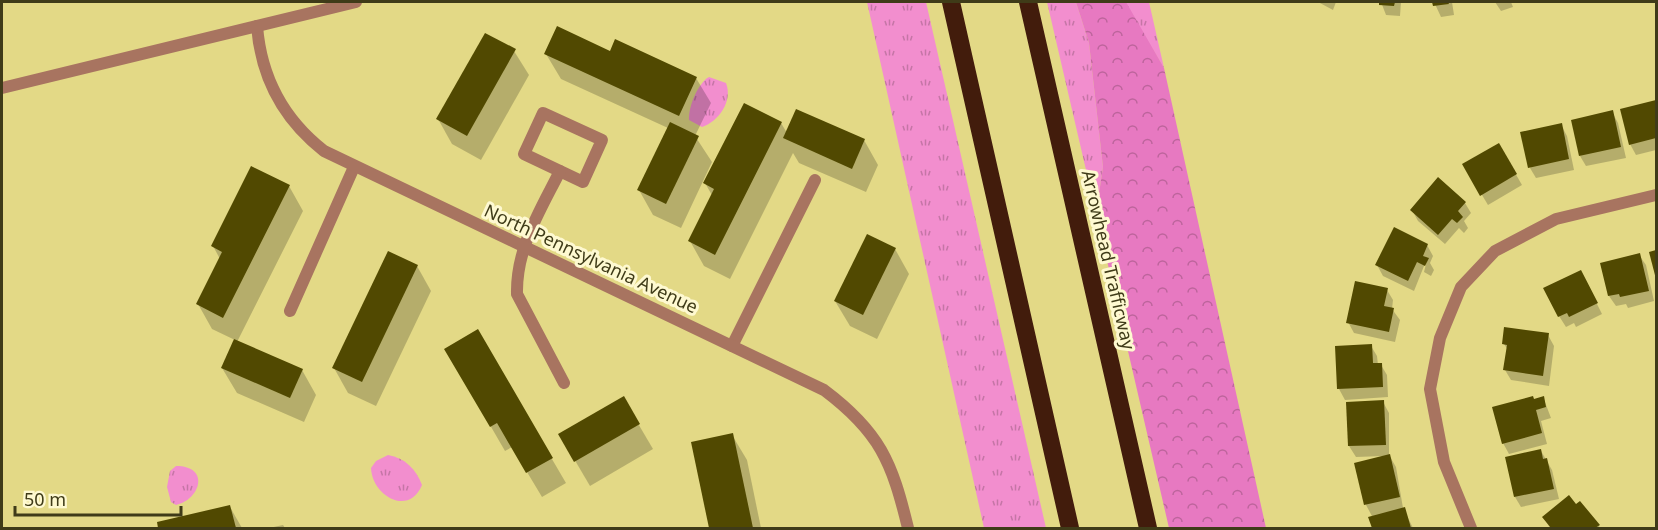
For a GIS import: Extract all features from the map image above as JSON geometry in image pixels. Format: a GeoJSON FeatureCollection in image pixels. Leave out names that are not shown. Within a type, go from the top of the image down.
{"type":"FeatureCollection","features":[{"type":"Feature","properties":{"kind":"highway"},"geometry":{"type":"LineString","coordinates":[[951,2],[1070,528]]}},
{"type":"Feature","properties":{"kind":"highway","name":"Arrowhead Trafficway"},"geometry":{"type":"LineString","coordinates":[[1028,2],[1148,528]]}},
{"type":"Feature","properties":{"kind":"street"},"geometry":{"type":"LineString","coordinates":[[2,88],[356,2]]}},
{"type":"Feature","properties":{"kind":"street","name":"North Pennsylvania Avenue"},"geometry":{"type":"LineString","coordinates":[[257,26],[266,74],[289,117],[324,151],[824,390],[848,408],[869,430],[885,455],[897,482],[908,528]]}},
{"type":"Feature","properties":{"kind":"street"},"geometry":{"type":"LineString","coordinates":[[543,112],[602,140],[583,182],[560,171],[524,154],[543,112]]}},
{"type":"Feature","properties":{"kind":"street"},"geometry":{"type":"LineString","coordinates":[[290,310],[354,167]]}},
{"type":"Feature","properties":{"kind":"street"},"geometry":{"type":"LineString","coordinates":[[560,171],[523,247],[518,294],[564,383]]}},
{"type":"Feature","properties":{"kind":"street"},"geometry":{"type":"LineString","coordinates":[[732,346],[815,180]]}},
{"type":"Feature","properties":{"kind":"street"},"geometry":{"type":"LineString","coordinates":[[1471,528],[1444,462],[1430,389],[1440,338],[1461,287],[1495,251],[1556,219],[1656,195]]}},
{"type":"Feature","properties":{"kind":"green space"},"geometry":{"type":"Polygon","coordinates":[[[867,2],[926,2],[1046,528],[984,528],[867,2]]]}},
{"type":"Feature","properties":{"kind":"green space"},"geometry":{"type":"Polygon","coordinates":[[[1047,2],[1076,2],[1089,43],[1103,167],[1096,213],[1047,2]]]}},
{"type":"Feature","properties":{"kind":"green space"},"geometry":{"type":"Polygon","coordinates":[[[1076,2],[1126,2],[1164,68],[1266,528],[1169,528],[1096,213],[1103,167],[1089,43],[1076,2]]]}},
{"type":"Feature","properties":{"kind":"green space"},"geometry":{"type":"Polygon","coordinates":[[[1126,2],[1149,2],[1164,68],[1129,10],[1126,2]]]}},
{"type":"Feature","properties":{"kind":"green space"},"geometry":{"type":"Polygon","coordinates":[[[709,77],[726,83],[728,97],[719,115],[702,127],[689,120],[689,115],[698,90],[709,77]]]}},
{"type":"Feature","properties":{"kind":"green space"},"geometry":{"type":"Polygon","coordinates":[[[388,455],[405,462],[420,479],[422,485],[416,495],[409,500],[392,499],[384,494],[373,478],[371,468],[376,461],[388,455]]]}},
{"type":"Feature","properties":{"kind":"green space"},"geometry":{"type":"Polygon","coordinates":[[[176,466],[187,467],[194,471],[198,477],[198,483],[196,490],[185,502],[176,505],[171,502],[167,487],[170,471],[176,466]]]}},
{"type":"Feature","properties":{"kind":"building"},"geometry":{"type":"Polygon","coordinates":[[[1379,2],[1395,2],[1394,6],[1379,5],[1379,2]]]}},
{"type":"Feature","properties":{"kind":"building"},"geometry":{"type":"Polygon","coordinates":[[[1432,2],[1448,2],[1449,4],[1433,6],[1432,2]]]}},
{"type":"Feature","properties":{"kind":"building"},"geometry":{"type":"Polygon","coordinates":[[[557,26],[610,51],[615,39],[697,77],[679,116],[544,54],[557,26]]]}},
{"type":"Feature","properties":{"kind":"building"},"geometry":{"type":"Polygon","coordinates":[[[485,33],[516,49],[467,136],[436,119],[485,33]]]}},
{"type":"Feature","properties":{"kind":"building"},"geometry":{"type":"Polygon","coordinates":[[[1656,100],[1656,138],[1629,145],[1620,109],[1656,100]]]}},
{"type":"Feature","properties":{"kind":"building"},"geometry":{"type":"Polygon","coordinates":[[[744,103],[782,122],[715,255],[688,241],[714,189],[703,183],[744,103]]]}},
{"type":"Feature","properties":{"kind":"building"},"geometry":{"type":"Polygon","coordinates":[[[796,109],[865,139],[852,169],[783,138],[796,109]]]}},
{"type":"Feature","properties":{"kind":"building"},"geometry":{"type":"Polygon","coordinates":[[[1613,110],[1621,147],[1579,156],[1571,120],[1613,110]]]}},
{"type":"Feature","properties":{"kind":"building"},"geometry":{"type":"Polygon","coordinates":[[[670,122],[699,136],[666,204],[637,190],[670,122]]]}},
{"type":"Feature","properties":{"kind":"building"},"geometry":{"type":"Polygon","coordinates":[[[1562,123],[1569,159],[1528,168],[1520,132],[1562,123]]]}},
{"type":"Feature","properties":{"kind":"building"},"geometry":{"type":"Polygon","coordinates":[[[1499,143],[1517,174],[1480,196],[1462,164],[1499,143]]]}},
{"type":"Feature","properties":{"kind":"building"},"geometry":{"type":"Polygon","coordinates":[[[251,166],[290,185],[223,318],[196,304],[222,252],[211,246],[251,166]]]}},
{"type":"Feature","properties":{"kind":"building"},"geometry":{"type":"Polygon","coordinates":[[[1438,177],[1466,202],[1458,211],[1463,217],[1457,223],[1452,219],[1438,235],[1410,210],[1438,177]]]}},
{"type":"Feature","properties":{"kind":"building"},"geometry":{"type":"Polygon","coordinates":[[[1394,227],[1428,244],[1423,256],[1429,258],[1425,266],[1417,262],[1408,281],[1375,265],[1394,227]]]}},
{"type":"Feature","properties":{"kind":"building"},"geometry":{"type":"Polygon","coordinates":[[[867,234],[896,248],[863,315],[834,301],[867,234]]]}},
{"type":"Feature","properties":{"kind":"building"},"geometry":{"type":"Polygon","coordinates":[[[1656,250],[1656,279],[1649,252],[1656,250]]]}},
{"type":"Feature","properties":{"kind":"building"},"geometry":{"type":"Polygon","coordinates":[[[388,251],[418,265],[362,382],[332,368],[388,251]]]}},
{"type":"Feature","properties":{"kind":"building"},"geometry":{"type":"Polygon","coordinates":[[[1640,253],[1649,291],[1620,297],[1619,294],[1608,296],[1600,263],[1640,253]]]}},
{"type":"Feature","properties":{"kind":"building"},"geometry":{"type":"Polygon","coordinates":[[[1581,270],[1598,303],[1569,317],[1567,313],[1558,317],[1543,288],[1581,270]]]}},
{"type":"Feature","properties":{"kind":"building"},"geometry":{"type":"Polygon","coordinates":[[[1355,281],[1388,288],[1384,306],[1394,308],[1389,332],[1346,323],[1355,281]]]}},
{"type":"Feature","properties":{"kind":"building"},"geometry":{"type":"Polygon","coordinates":[[[1504,327],[1549,333],[1543,376],[1503,370],[1507,345],[1502,344],[1504,327]]]}},
{"type":"Feature","properties":{"kind":"building"},"geometry":{"type":"Polygon","coordinates":[[[478,329],[553,458],[526,473],[497,423],[490,427],[444,349],[478,329]]]}},
{"type":"Feature","properties":{"kind":"building"},"geometry":{"type":"Polygon","coordinates":[[[234,339],[303,369],[290,398],[221,368],[234,339]]]}},
{"type":"Feature","properties":{"kind":"building"},"geometry":{"type":"Polygon","coordinates":[[[1372,344],[1373,363],[1382,363],[1383,387],[1337,389],[1335,346],[1372,344]]]}},
{"type":"Feature","properties":{"kind":"building"},"geometry":{"type":"Polygon","coordinates":[[[624,396],[640,424],[574,462],[558,434],[624,396]]]}},
{"type":"Feature","properties":{"kind":"building"},"geometry":{"type":"Polygon","coordinates":[[[1533,396],[1534,399],[1544,396],[1546,407],[1536,410],[1542,433],[1502,444],[1492,407],[1533,396]]]}},
{"type":"Feature","properties":{"kind":"building"},"geometry":{"type":"Polygon","coordinates":[[[1384,400],[1386,445],[1348,446],[1346,402],[1384,400]]]}},
{"type":"Feature","properties":{"kind":"building"},"geometry":{"type":"Polygon","coordinates":[[[733,433],[753,528],[709,528],[691,442],[733,433]]]}},
{"type":"Feature","properties":{"kind":"building"},"geometry":{"type":"Polygon","coordinates":[[[1541,449],[1543,459],[1547,458],[1554,489],[1514,497],[1505,457],[1541,449]]]}},
{"type":"Feature","properties":{"kind":"building"},"geometry":{"type":"Polygon","coordinates":[[[1390,454],[1400,497],[1364,505],[1354,463],[1390,454]]]}},
{"type":"Feature","properties":{"kind":"building"},"geometry":{"type":"Polygon","coordinates":[[[1569,495],[1576,504],[1580,501],[1600,525],[1595,528],[1551,528],[1542,517],[1569,495]]]}},
{"type":"Feature","properties":{"kind":"building"},"geometry":{"type":"Polygon","coordinates":[[[230,505],[236,528],[158,528],[157,522],[230,505]]]}},
{"type":"Feature","properties":{"kind":"building"},"geometry":{"type":"Polygon","coordinates":[[[1405,507],[1411,528],[1372,528],[1368,517],[1405,507]]]}}]}
